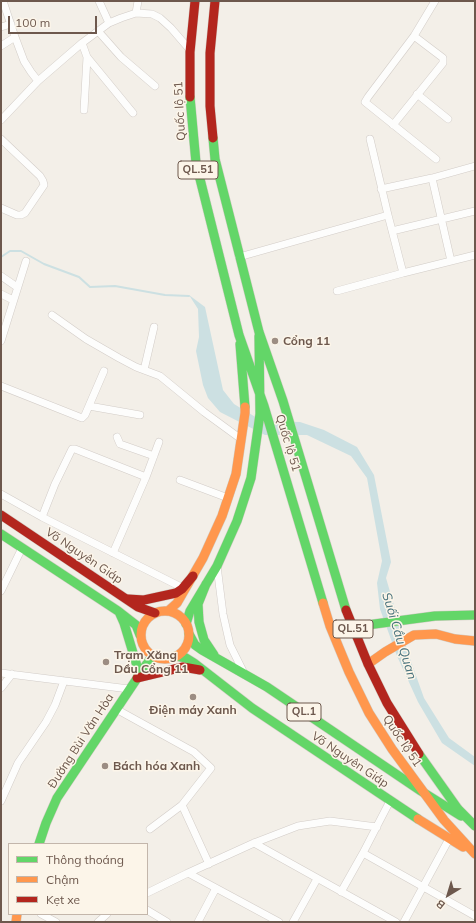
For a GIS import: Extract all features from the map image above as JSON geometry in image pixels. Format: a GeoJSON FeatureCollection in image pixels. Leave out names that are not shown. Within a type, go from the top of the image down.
{"type":"FeatureCollection","features":[{"type":"Feature","properties":{"kind":"main road","name":"Quốc lộ 51"},"geometry":{"type":"LineString","coordinates":[[195,1],[190,50],[190,107],[196,162],[239,335],[260,394],[262,410],[276,445],[330,626],[369,713],[392,749],[425,794],[475,854]]}},
{"type":"Feature","properties":{"kind":"main road","name":"Quốc lộ 51"},"geometry":{"type":"LineString","coordinates":[[215,1],[210,53],[210,106],[215,159],[259,332],[283,401],[352,627],[387,703],[449,803]]}},
{"type":"Feature","properties":{"kind":"main road"},"geometry":{"type":"LineString","coordinates":[[168,611],[177,603],[203,558],[222,516],[236,474],[251,368],[259,332]]}},
{"type":"Feature","properties":{"kind":"main road"},"geometry":{"type":"LineString","coordinates":[[251,368],[270,363]]}},
{"type":"Feature","properties":{"kind":"main road"},"geometry":{"type":"LineString","coordinates":[[186,624],[190,611],[216,566],[237,521],[251,478],[262,410]]}},
{"type":"Feature","properties":{"kind":"main road","name":"Võ Nguyên Giáp"},"geometry":{"type":"LineString","coordinates":[[1,515],[138,607],[155,613]]}},
{"type":"Feature","properties":{"kind":"main road"},"geometry":{"type":"LineString","coordinates":[[1,534],[118,611],[136,625],[145,650],[152,656],[167,660],[176,656],[186,647],[189,640],[189,634]]}},
{"type":"Feature","properties":{"kind":"main road"},"geometry":{"type":"LineString","coordinates":[[125,598],[144,600],[176,593],[183,588],[193,576]]}},
{"type":"Feature","properties":{"kind":"main road"},"geometry":{"type":"LineString","coordinates":[[206,584],[198,604],[201,631],[210,650],[225,663]]}},
{"type":"Feature","properties":{"kind":"main road"},"geometry":{"type":"LineString","coordinates":[[118,611],[124,623],[137,666],[138,677],[183,667],[193,668],[205,672]]}},
{"type":"Feature","properties":{"kind":"main road"},"geometry":{"type":"LineString","coordinates":[[140,635],[146,620],[160,611],[168,611],[176,614],[182,618],[186,624]]}},
{"type":"Feature","properties":{"kind":"main road"},"geometry":{"type":"LineString","coordinates":[[352,627],[435,616],[475,616]]}},
{"type":"Feature","properties":{"kind":"main road","name":"QL.1"},"geometry":{"type":"LineString","coordinates":[[186,624],[189,634]]}},
{"type":"Feature","properties":{"kind":"main road","name":"Võ Nguyên Giáp"},"geometry":{"type":"LineString","coordinates":[[189,634],[195,645],[202,650],[267,687],[425,794],[449,803],[474,823]]}},
{"type":"Feature","properties":{"kind":"main road"},"geometry":{"type":"LineString","coordinates":[[368,664],[414,635],[436,634],[455,639],[475,641]]}},
{"type":"Feature","properties":{"kind":"main road","name":"Đường Bùi Văn Hòa"},"geometry":{"type":"LineString","coordinates":[[39,843],[57,798],[152,656]]}},
{"type":"Feature","properties":{"kind":"main road","name":"Võ Nguyên Giáp"},"geometry":{"type":"LineString","coordinates":[[176,656],[186,658],[252,708],[390,801],[475,854]]}},
{"type":"Feature","properties":{"kind":"main road"},"geometry":{"type":"LineString","coordinates":[[432,828],[449,803]]}},
{"type":"Feature","properties":{"kind":"street"},"geometry":{"type":"LineString","coordinates":[[2,1],[24,61],[38,81]]}},
{"type":"Feature","properties":{"kind":"street"},"geometry":{"type":"LineString","coordinates":[[99,1],[109,23]]}},
{"type":"Feature","properties":{"kind":"street"},"geometry":{"type":"LineString","coordinates":[[136,13],[138,1]]}},
{"type":"Feature","properties":{"kind":"street"},"geometry":{"type":"LineString","coordinates":[[435,1],[414,36],[365,102],[436,159]]}},
{"type":"Feature","properties":{"kind":"street"},"geometry":{"type":"LineString","coordinates":[[1,120],[38,81],[82,43],[109,23],[136,13],[152,14],[160,18],[172,28],[190,50]]}},
{"type":"Feature","properties":{"kind":"street"},"geometry":{"type":"LineString","coordinates":[[1,27],[10,24]]}},
{"type":"Feature","properties":{"kind":"street"},"geometry":{"type":"LineString","coordinates":[[98,31],[121,57],[155,86]]}},
{"type":"Feature","properties":{"kind":"street"},"geometry":{"type":"LineString","coordinates":[[393,125],[443,62],[443,58],[414,36]]}},
{"type":"Feature","properties":{"kind":"street"},"geometry":{"type":"LineString","coordinates":[[1,46],[14,37]]}},
{"type":"Feature","properties":{"kind":"street"},"geometry":{"type":"LineString","coordinates":[[82,43],[87,57],[133,113]]}},
{"type":"Feature","properties":{"kind":"street"},"geometry":{"type":"LineString","coordinates":[[84,110],[87,57]]}},
{"type":"Feature","properties":{"kind":"street"},"geometry":{"type":"LineString","coordinates":[[417,94],[448,119]]}},
{"type":"Feature","properties":{"kind":"street"},"geometry":{"type":"LineString","coordinates":[[1,139],[40,176],[44,185],[25,213],[17,215],[1,208]]}},
{"type":"Feature","properties":{"kind":"street"},"geometry":{"type":"LineString","coordinates":[[370,139],[381,189],[403,273]]}},
{"type":"Feature","properties":{"kind":"street"},"geometry":{"type":"LineString","coordinates":[[381,189],[432,178],[475,166]]}},
{"type":"Feature","properties":{"kind":"street"},"geometry":{"type":"LineString","coordinates":[[432,178],[451,261]]}},
{"type":"Feature","properties":{"kind":"street"},"geometry":{"type":"LineString","coordinates":[[392,231],[475,211]]}},
{"type":"Feature","properties":{"kind":"street"},"geometry":{"type":"LineString","coordinates":[[239,257],[388,215]]}},
{"type":"Feature","properties":{"kind":"street"},"geometry":{"type":"LineString","coordinates":[[338,291],[475,255]]}},
{"type":"Feature","properties":{"kind":"street"},"geometry":{"type":"LineString","coordinates":[[1,341],[4,317],[13,300],[26,261]]}},
{"type":"Feature","properties":{"kind":"street"},"geometry":{"type":"LineString","coordinates":[[1,276],[17,287]]}},
{"type":"Feature","properties":{"kind":"street"},"geometry":{"type":"LineString","coordinates":[[1,294],[13,300]]}},
{"type":"Feature","properties":{"kind":"street"},"geometry":{"type":"LineString","coordinates":[[52,315],[86,340],[119,358],[162,377],[204,412],[242,436]]}},
{"type":"Feature","properties":{"kind":"street"},"geometry":{"type":"LineString","coordinates":[[144,370],[154,327]]}},
{"type":"Feature","properties":{"kind":"street"},"geometry":{"type":"LineString","coordinates":[[1,386],[82,418],[85,415],[104,371]]}},
{"type":"Feature","properties":{"kind":"street"},"geometry":{"type":"LineString","coordinates":[[89,406],[140,415]]}},
{"type":"Feature","properties":{"kind":"street"},"geometry":{"type":"LineString","coordinates":[[117,437],[120,444],[154,456]]}},
{"type":"Feature","properties":{"kind":"street"},"geometry":{"type":"LineString","coordinates":[[113,553],[146,477],[158,442]]}},
{"type":"Feature","properties":{"kind":"street"},"geometry":{"type":"LineString","coordinates":[[42,517],[58,478],[72,450],[75,449],[146,477]]}},
{"type":"Feature","properties":{"kind":"street"},"geometry":{"type":"LineString","coordinates":[[180,480],[228,498]]}},
{"type":"Feature","properties":{"kind":"street"},"geometry":{"type":"LineString","coordinates":[[1,494],[42,517],[183,588]]}},
{"type":"Feature","properties":{"kind":"street"},"geometry":{"type":"LineString","coordinates":[[1,591],[22,548]]}},
{"type":"Feature","properties":{"kind":"street"},"geometry":{"type":"LineString","coordinates":[[216,566],[223,614],[230,645],[244,674]]}},
{"type":"Feature","properties":{"kind":"street"},"geometry":{"type":"LineString","coordinates":[[1,673],[129,689]]}},
{"type":"Feature","properties":{"kind":"street"},"geometry":{"type":"LineString","coordinates":[[1,688],[12,674]]}},
{"type":"Feature","properties":{"kind":"street"},"geometry":{"type":"LineString","coordinates":[[1,801],[18,763],[43,727],[55,705],[64,681]]}},
{"type":"Feature","properties":{"kind":"street"},"geometry":{"type":"LineString","coordinates":[[116,709],[194,752],[211,768],[182,805],[150,829]]}},
{"type":"Feature","properties":{"kind":"street"},"geometry":{"type":"LineString","coordinates":[[341,892],[390,801]]}},
{"type":"Feature","properties":{"kind":"street"},"geometry":{"type":"LineString","coordinates":[[182,805],[209,864]]}},
{"type":"Feature","properties":{"kind":"street"},"geometry":{"type":"LineString","coordinates":[[148,892],[188,872],[254,843],[298,826],[330,821],[377,827]]}},
{"type":"Feature","properties":{"kind":"street"},"geometry":{"type":"LineString","coordinates":[[404,922],[449,839]]}},
{"type":"Feature","properties":{"kind":"street"},"geometry":{"type":"LineString","coordinates":[[254,843],[396,922]]}},
{"type":"Feature","properties":{"kind":"street"},"geometry":{"type":"LineString","coordinates":[[363,853],[475,916]]}},
{"type":"Feature","properties":{"kind":"street"},"geometry":{"type":"LineString","coordinates":[[188,872],[279,922]]}},
{"type":"Feature","properties":{"kind":"street"},"geometry":{"type":"LineString","coordinates":[[293,922],[317,879]]}},
{"type":"Feature","properties":{"kind":"street"},"geometry":{"type":"LineString","coordinates":[[198,922],[216,888]]}},
{"type":"Feature","properties":{"kind":"street"},"geometry":{"type":"LineString","coordinates":[[148,911],[167,922]]}},
{"type":"Feature","properties":{"kind":"street"},"geometry":{"type":"LineString","coordinates":[[43,915],[56,922]]}},
{"type":"Feature","properties":{"kind":"street"},"geometry":{"type":"LineString","coordinates":[[98,922],[106,915]]}},
{"type":"Feature","properties":{"kind":"water","name":"Suối Cầu Quan"},"geometry":{"type":"Polygon","coordinates":[[[189,295],[205,307],[223,390],[234,404],[262,421],[300,422],[324,430],[357,447],[374,475],[391,562],[386,578],[408,653],[424,698],[449,738],[475,757],[475,766],[442,743],[418,702],[397,656],[380,609],[377,583],[382,561],[367,478],[351,456],[307,435],[265,435],[220,412],[208,398],[203,385],[196,351],[199,337],[198,309],[189,295]]]}},
{"type":"Feature","properties":{"kind":"waterway","name":"Suối Cầu Quan"},"geometry":{"type":"LineString","coordinates":[[1,257],[10,251],[21,251],[44,264],[79,277],[90,287],[115,286],[165,295],[189,296]]}},
{"type":"Feature","properties":{"kind":"traffic: fast"},"geometry":{"type":"LineString","coordinates":[[190,97],[196,163],[239,335],[264,406],[323,603]]}},
{"type":"Feature","properties":{"kind":"traffic: fast"},"geometry":{"type":"LineString","coordinates":[[213,138],[215,159],[259,332],[283,401],[346,610]]}},
{"type":"Feature","properties":{"kind":"traffic: fast"},"geometry":{"type":"LineString","coordinates":[[186,624],[190,611],[217,566],[237,521],[251,478],[260,414],[259,336]]}},
{"type":"Feature","properties":{"kind":"traffic: fast"},"geometry":{"type":"LineString","coordinates":[[240,344],[245,407]]}},
{"type":"Feature","properties":{"kind":"traffic: fast"},"geometry":{"type":"LineString","coordinates":[[1,534],[118,611],[136,625],[140,635]]}},
{"type":"Feature","properties":{"kind":"traffic: fast"},"geometry":{"type":"LineString","coordinates":[[206,584],[198,604],[199,622],[204,640],[214,655]]}},
{"type":"Feature","properties":{"kind":"traffic: fast"},"geometry":{"type":"LineString","coordinates":[[120,614],[137,666],[138,676]]}},
{"type":"Feature","properties":{"kind":"traffic: fast"},"geometry":{"type":"LineString","coordinates":[[352,627],[435,616],[475,615]]}},
{"type":"Feature","properties":{"kind":"traffic: fast"},"geometry":{"type":"LineString","coordinates":[[189,634],[195,645],[202,650],[267,687],[421,791],[461,816]]}},
{"type":"Feature","properties":{"kind":"traffic: fast"},"geometry":{"type":"LineString","coordinates":[[39,843],[57,798],[152,656]]}},
{"type":"Feature","properties":{"kind":"traffic: fast"},"geometry":{"type":"LineString","coordinates":[[176,656],[186,658],[194,663],[252,708],[418,819]]}},
{"type":"Feature","properties":{"kind":"traffic: fast"},"geometry":{"type":"LineString","coordinates":[[419,754],[458,809],[475,826]]}},
{"type":"Feature","properties":{"kind":"traffic: slow"},"geometry":{"type":"LineString","coordinates":[[168,611],[177,603],[203,558],[222,516],[236,474],[245,407]]}},
{"type":"Feature","properties":{"kind":"traffic: slow"},"geometry":{"type":"LineString","coordinates":[[323,603],[330,626],[349,672],[369,713],[392,749],[444,820],[475,854]]}},
{"type":"Feature","properties":{"kind":"traffic: slow"},"geometry":{"type":"LineString","coordinates":[[160,611],[170,611],[182,618],[189,630],[189,635],[189,640],[182,652],[170,659],[160,659],[152,655],[145,648],[141,640],[141,630],[145,622],[152,615],[160,611]]}},
{"type":"Feature","properties":{"kind":"traffic: slow"},"geometry":{"type":"LineString","coordinates":[[368,664],[414,635],[436,634],[455,639],[475,641]]}},
{"type":"Feature","properties":{"kind":"traffic: slow"},"geometry":{"type":"LineString","coordinates":[[418,819],[463,847]]}},
{"type":"Feature","properties":{"kind":"traffic: slow"},"geometry":{"type":"LineString","coordinates":[[16,922],[17,915]]}},
{"type":"Feature","properties":{"kind":"traffic: jam"},"geometry":{"type":"LineString","coordinates":[[190,97],[190,52],[195,1]]}},
{"type":"Feature","properties":{"kind":"traffic: jam"},"geometry":{"type":"LineString","coordinates":[[213,138],[210,106],[210,53],[215,1]]}},
{"type":"Feature","properties":{"kind":"traffic: jam"},"geometry":{"type":"LineString","coordinates":[[1,515],[138,607],[155,613]]}},
{"type":"Feature","properties":{"kind":"traffic: jam"},"geometry":{"type":"LineString","coordinates":[[128,599],[144,600],[176,593],[182,589],[193,576]]}},
{"type":"Feature","properties":{"kind":"traffic: jam"},"geometry":{"type":"LineString","coordinates":[[346,610],[368,664],[387,703],[419,754]]}},
{"type":"Feature","properties":{"kind":"traffic: jam"},"geometry":{"type":"LineString","coordinates":[[137,678],[183,667],[200,670]]}},
{"type":"Feature","properties":{"kind":"place","name":"Cổng 11"},"geometry":{"type":"Point","coordinates":[275,341]}},
{"type":"Feature","properties":{"kind":"place","name":"Trạm Xăng Dầu Cổng 11"},"geometry":{"type":"Point","coordinates":[106,662]}},
{"type":"Feature","properties":{"kind":"place","name":"Điện máy Xanh"},"geometry":{"type":"Point","coordinates":[193,697]}},
{"type":"Feature","properties":{"kind":"place","name":"Bách hóa Xanh"},"geometry":{"type":"Point","coordinates":[105,766]}}]}
